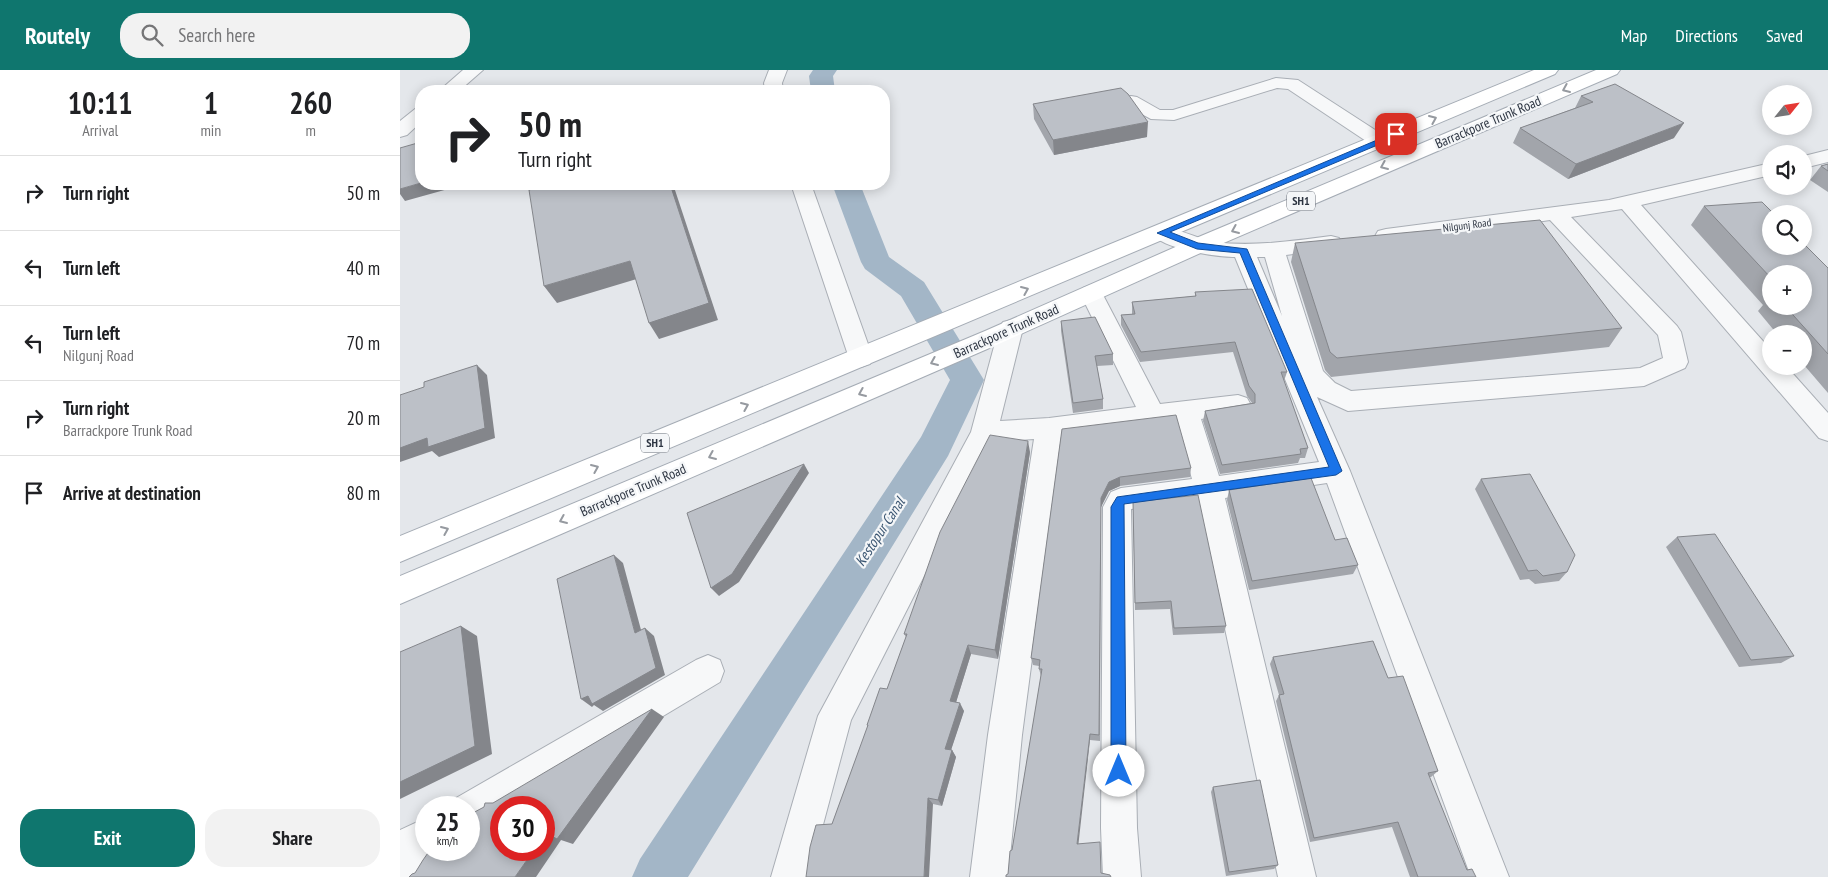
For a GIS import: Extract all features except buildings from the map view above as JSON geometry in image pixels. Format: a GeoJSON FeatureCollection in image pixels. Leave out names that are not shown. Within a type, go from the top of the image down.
{"type":"FeatureCollection","features":[{"type":"Feature","properties":{"kind":"main road","name":"Barrackpore Trunk Road"},"geometry":{"type":"LineString","coordinates":[[400,549],[980,309],[1549,70]]}},
{"type":"Feature","properties":{"kind":"main road","name":"Barrackpore Trunk Road"},"geometry":{"type":"LineString","coordinates":[[400,590],[907,374],[1197,246],[1611,70]]}},
{"type":"Feature","properties":{"kind":"street"},"geometry":{"type":"LineString","coordinates":[[455,85],[474,70]]}},
{"type":"Feature","properties":{"kind":"street"},"geometry":{"type":"LineString","coordinates":[[773,85],[778,70]]}},
{"type":"Feature","properties":{"kind":"street"},"geometry":{"type":"LineString","coordinates":[[1131,101],[1157,115],[1174,115],[1276,83],[1292,84],[1379,142]]}},
{"type":"Feature","properties":{"kind":"street"},"geometry":{"type":"LineString","coordinates":[[400,131],[415,117]]}},
{"type":"Feature","properties":{"kind":"street"},"geometry":{"type":"LineString","coordinates":[[1812,160],[1828,156]]}},
{"type":"Feature","properties":{"kind":"street","name":"Nilgunj Road"},"geometry":{"type":"LineString","coordinates":[[1162,233],[1197,246],[1243,251],[1274,250],[1556,214],[1628,202],[1762,171]]}},
{"type":"Feature","properties":{"kind":"street"},"geometry":{"type":"LineString","coordinates":[[803,190],[861,358]]}},
{"type":"Feature","properties":{"kind":"street"},"geometry":{"type":"LineString","coordinates":[[1628,202],[1762,356]]}},
{"type":"Feature","properties":{"kind":"street"},"geometry":{"type":"LineString","coordinates":[[1274,250],[1312,375],[1326,390],[1348,400],[1644,377],[1676,362],[1669,332],[1556,214]]}},
{"type":"Feature","properties":{"kind":"street"},"geometry":{"type":"LineString","coordinates":[[1243,251],[1336,471],[1490,877]]}},
{"type":"Feature","properties":{"kind":"street"},"geometry":{"type":"LineString","coordinates":[[1091,293],[1153,415]]}},
{"type":"Feature","properties":{"kind":"street"},"geometry":{"type":"LineString","coordinates":[[790,877],[836,716],[984,432],[1002,332]]}},
{"type":"Feature","properties":{"kind":"street"},"geometry":{"type":"LineString","coordinates":[[1779,375],[1828,431]]}},
{"type":"Feature","properties":{"kind":"street"},"geometry":{"type":"LineString","coordinates":[[984,432],[1049,428],[1238,404]]}},
{"type":"Feature","properties":{"kind":"street"},"geometry":{"type":"LineString","coordinates":[[1186,411],[1209,489],[1297,877]]}},
{"type":"Feature","properties":{"kind":"street"},"geometry":{"type":"LineString","coordinates":[[989,877],[1005,735],[1049,428]]}},
{"type":"Feature","properties":{"kind":"street"},"geometry":{"type":"LineString","coordinates":[[1122,877],[1119,828],[1117,507],[1121,500],[1133,497],[1209,489],[1336,471]]}},
{"type":"Feature","properties":{"kind":"street"},"geometry":{"type":"LineString","coordinates":[[480,806],[708,671]]}},
{"type":"Feature","properties":{"kind":"street"},"geometry":{"type":"LineString","coordinates":[[400,851],[415,842]]}},
{"type":"Feature","properties":{"kind":"street"},"geometry":{"type":"LineString","coordinates":[[412,877],[423,861]]}},
{"type":"Feature","properties":{"kind":"waterway","name":"Kestopur Canal"},"geometry":{"type":"LineString","coordinates":[[822,85],[821,76],[825,70]]}},
{"type":"Feature","properties":{"kind":"waterway","name":"Kestopur Canal"},"geometry":{"type":"LineString","coordinates":[[658,877],[935,446],[967,380],[913,289],[876,262],[848,190]]}},
{"type":"Feature","properties":{"kind":"route"},"geometry":{"type":"LineString","coordinates":[[1119,771],[1117,507],[1121,500],[1336,471],[1243,251],[1197,246],[1162,233],[1396,134]]}}]}
